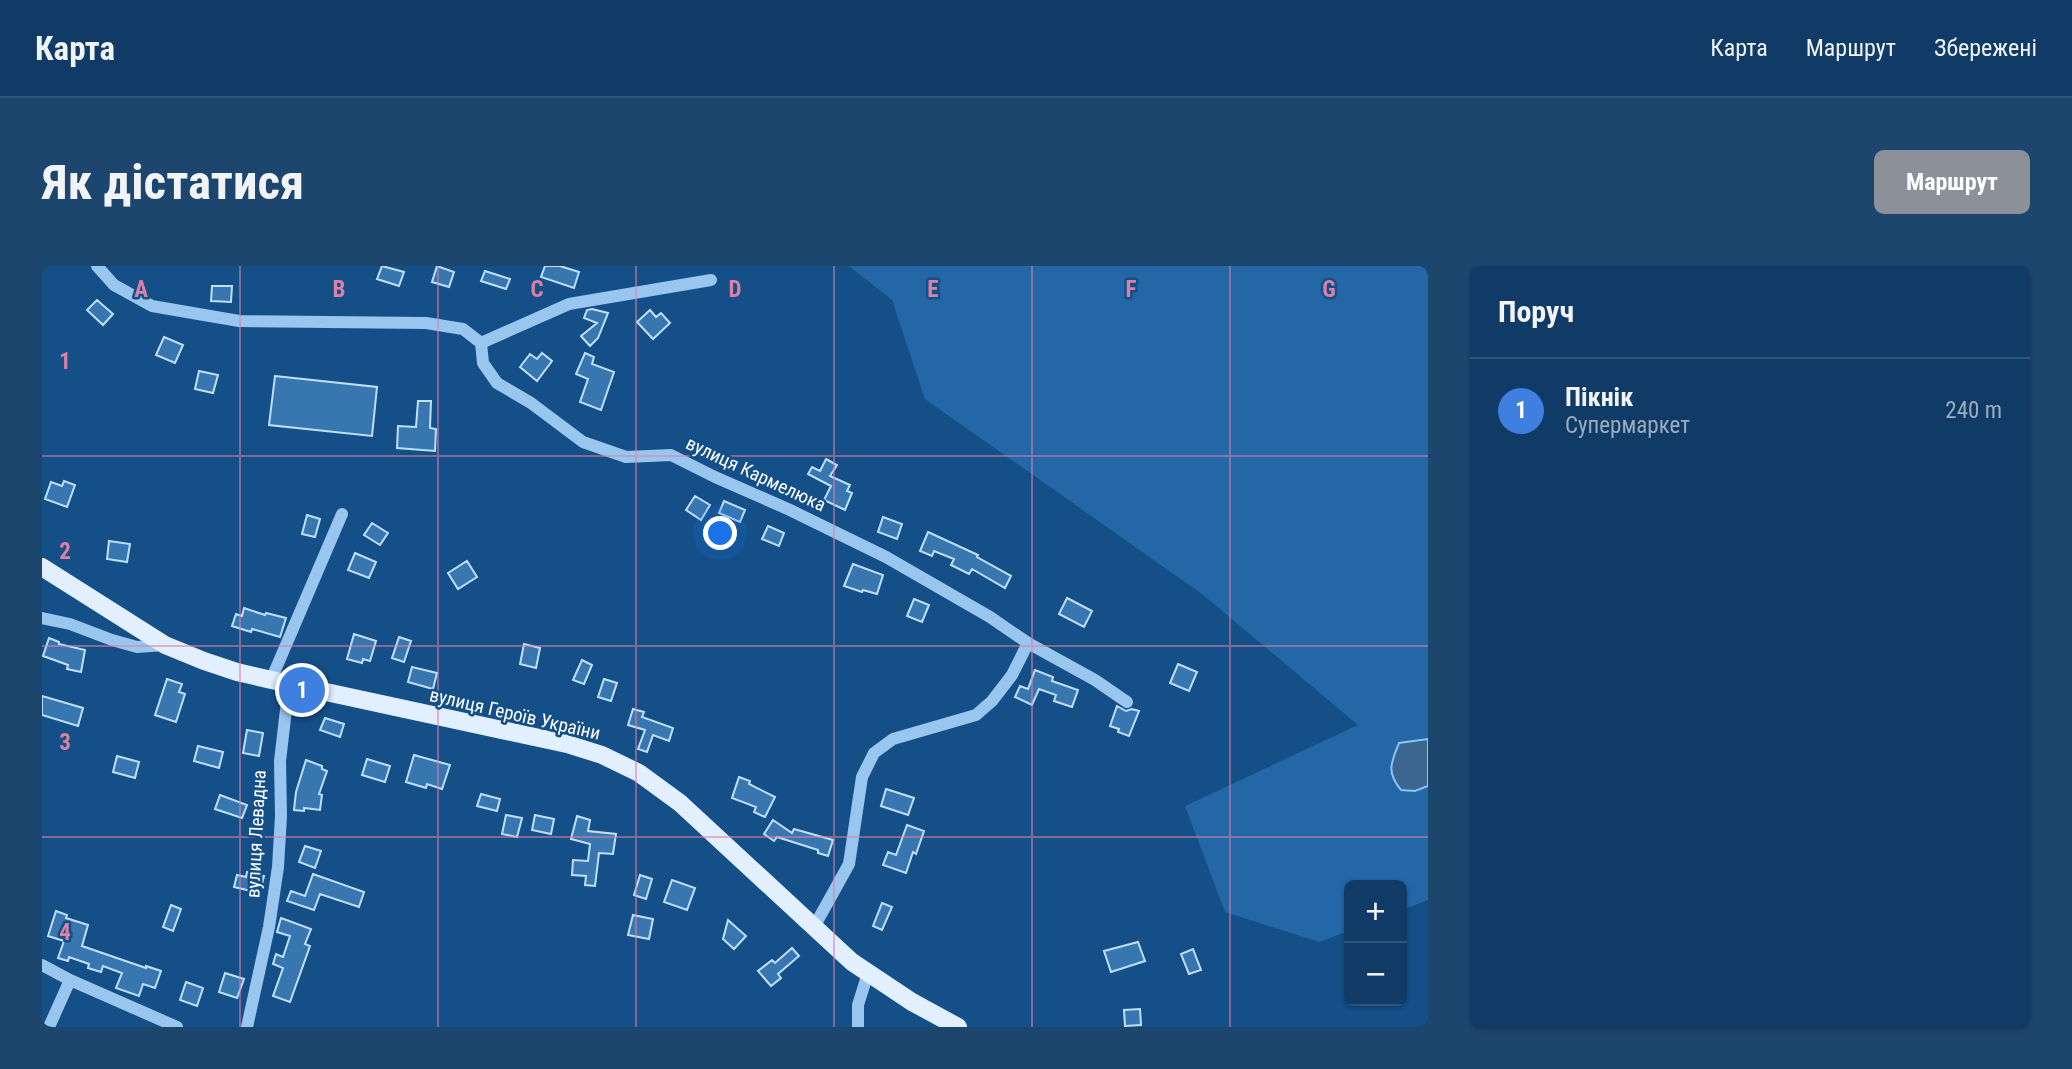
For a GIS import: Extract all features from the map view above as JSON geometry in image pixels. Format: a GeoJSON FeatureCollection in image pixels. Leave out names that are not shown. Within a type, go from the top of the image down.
{"type":"FeatureCollection","features":[{"type":"Feature","properties":{"kind":"main road","name":"вулиця Героїв України"},"geometry":{"type":"LineString","coordinates":[[42,567],[165,645],[215,664],[271,680],[567,744],[602,755],[639,773],[680,803],[852,962],[912,1002],[958,1027]]}},
{"type":"Feature","properties":{"kind":"street"},"geometry":{"type":"LineString","coordinates":[[97,266],[114,285],[152,306],[239,321],[426,323],[463,329],[481,343],[569,304],[712,280]]}},
{"type":"Feature","properties":{"kind":"street","name":"вулиця Кармелюка"},"geometry":{"type":"LineString","coordinates":[[481,343],[483,363],[497,383],[531,403],[583,442],[626,457],[671,455],[790,510],[886,557],[1095,680],[1127,702]]}},
{"type":"Feature","properties":{"kind":"street"},"geometry":{"type":"LineString","coordinates":[[271,680],[342,514]]}},
{"type":"Feature","properties":{"kind":"street"},"geometry":{"type":"LineString","coordinates":[[42,618],[70,624],[137,647],[165,645]]}},
{"type":"Feature","properties":{"kind":"street"},"geometry":{"type":"LineString","coordinates":[[814,928],[849,864],[862,778],[874,753],[893,739],[976,715],[992,701],[1012,675],[1028,643]]}},
{"type":"Feature","properties":{"kind":"street","name":"вулиця Левадна"},"geometry":{"type":"LineString","coordinates":[[247,1027],[269,927],[278,867],[280,761],[289,684]]}},
{"type":"Feature","properties":{"kind":"street"},"geometry":{"type":"LineString","coordinates":[[42,965],[177,1027]]}},
{"type":"Feature","properties":{"kind":"street"},"geometry":{"type":"LineString","coordinates":[[858,1027],[858,1006],[868,973]]}},
{"type":"Feature","properties":{"kind":"street"},"geometry":{"type":"LineString","coordinates":[[50,1027],[70,980]]}},
{"type":"Feature","properties":{"kind":"shaded area"},"geometry":{"type":"Polygon","coordinates":[[[849,266],[1428,266],[1428,900],[1407,908],[1407,880],[1344,880],[1344,933],[1319,942],[1225,912],[1185,806],[1358,725],[1202,594],[925,399],[892,300],[849,266]]]}},
{"type":"Feature","properties":{"kind":"shaded area"},"geometry":{"type":"Polygon","coordinates":[[[1428,739],[1428,786],[1415,791],[1401,790],[1393,778],[1391,767],[1399,743],[1428,739]]]}},
{"type":"Feature","properties":{"kind":"building"},"geometry":{"type":"Polygon","coordinates":[[[382,266],[404,272],[399,286],[377,279],[382,266]]]}},
{"type":"Feature","properties":{"kind":"building"},"geometry":{"type":"Polygon","coordinates":[[[437,266],[454,272],[449,287],[432,282],[437,266]]]}},
{"type":"Feature","properties":{"kind":"building"},"geometry":{"type":"Polygon","coordinates":[[[545,266],[560,266],[579,272],[574,288],[541,277],[545,266]]]}},
{"type":"Feature","properties":{"kind":"building"},"geometry":{"type":"Polygon","coordinates":[[[485,271],[510,279],[506,289],[481,281],[485,271]]]}},
{"type":"Feature","properties":{"kind":"building"},"geometry":{"type":"Polygon","coordinates":[[[212,286],[232,286],[231,302],[211,301],[212,286]]]}},
{"type":"Feature","properties":{"kind":"building"},"geometry":{"type":"Polygon","coordinates":[[[97,300],[113,314],[103,325],[87,310],[97,300]]]}},
{"type":"Feature","properties":{"kind":"building"},"geometry":{"type":"Polygon","coordinates":[[[587,310],[608,313],[598,338],[590,346],[581,336],[597,323],[584,318],[587,310]]]}},
{"type":"Feature","properties":{"kind":"building"},"geometry":{"type":"Polygon","coordinates":[[[650,310],[656,317],[661,313],[670,323],[653,339],[637,322],[650,310]]]}},
{"type":"Feature","properties":{"kind":"building"},"geometry":{"type":"Polygon","coordinates":[[[164,337],[183,345],[175,363],[156,355],[164,337]]]}},
{"type":"Feature","properties":{"kind":"building"},"geometry":{"type":"Polygon","coordinates":[[[542,353],[552,361],[537,381],[520,367],[530,354],[537,359],[542,353]]]}},
{"type":"Feature","properties":{"kind":"building"},"geometry":{"type":"Polygon","coordinates":[[[585,353],[594,357],[592,364],[614,372],[601,410],[580,402],[588,379],[576,374],[585,353]]]}},
{"type":"Feature","properties":{"kind":"building"},"geometry":{"type":"Polygon","coordinates":[[[199,371],[218,375],[213,393],[195,389],[199,371]]]}},
{"type":"Feature","properties":{"kind":"building"},"geometry":{"type":"Polygon","coordinates":[[[275,376],[377,387],[372,436],[269,425],[275,376]]]}},
{"type":"Feature","properties":{"kind":"building"},"geometry":{"type":"Polygon","coordinates":[[[418,401],[431,401],[430,428],[436,429],[435,451],[397,448],[398,426],[416,427],[418,401]]]}},
{"type":"Feature","properties":{"kind":"building"},"geometry":{"type":"Polygon","coordinates":[[[826,459],[837,465],[830,476],[850,485],[847,491],[852,493],[845,510],[824,500],[831,486],[808,474],[812,467],[820,471],[826,459]]]}},
{"type":"Feature","properties":{"kind":"building"},"geometry":{"type":"Polygon","coordinates":[[[64,481],[75,485],[67,507],[45,499],[51,482],[62,486],[64,481]]]}},
{"type":"Feature","properties":{"kind":"building"},"geometry":{"type":"Polygon","coordinates":[[[695,496],[710,505],[701,520],[686,510],[695,496]]]}},
{"type":"Feature","properties":{"kind":"building"},"geometry":{"type":"Polygon","coordinates":[[[724,501],[745,510],[740,522],[719,513],[724,501]]]}},
{"type":"Feature","properties":{"kind":"building"},"geometry":{"type":"Polygon","coordinates":[[[307,515],[320,519],[315,537],[302,534],[307,515]]]}},
{"type":"Feature","properties":{"kind":"building"},"geometry":{"type":"Polygon","coordinates":[[[883,517],[902,524],[897,539],[878,532],[883,517]]]}},
{"type":"Feature","properties":{"kind":"building"},"geometry":{"type":"Polygon","coordinates":[[[372,523],[388,533],[380,545],[364,535],[372,523]]]}},
{"type":"Feature","properties":{"kind":"building"},"geometry":{"type":"Polygon","coordinates":[[[768,526],[784,533],[779,546],[762,539],[768,526]]]}},
{"type":"Feature","properties":{"kind":"building"},"geometry":{"type":"Polygon","coordinates":[[[928,532],[978,555],[977,557],[1011,576],[1005,588],[972,569],[969,574],[951,565],[954,559],[934,551],[932,556],[920,551],[928,532]]]}},
{"type":"Feature","properties":{"kind":"building"},"geometry":{"type":"Polygon","coordinates":[[[109,541],[130,544],[127,562],[107,559],[109,541]]]}},
{"type":"Feature","properties":{"kind":"building"},"geometry":{"type":"Polygon","coordinates":[[[355,553],[376,562],[369,578],[348,570],[355,553]]]}},
{"type":"Feature","properties":{"kind":"building"},"geometry":{"type":"Polygon","coordinates":[[[467,561],[477,577],[458,589],[448,573],[467,561]]]}},
{"type":"Feature","properties":{"kind":"building"},"geometry":{"type":"Polygon","coordinates":[[[853,564],[883,575],[877,594],[844,586],[853,564]]]}},
{"type":"Feature","properties":{"kind":"building"},"geometry":{"type":"Polygon","coordinates":[[[1067,598],[1092,611],[1084,627],[1059,614],[1067,598]]]}},
{"type":"Feature","properties":{"kind":"building"},"geometry":{"type":"Polygon","coordinates":[[[914,599],[929,605],[922,622],[907,616],[914,599]]]}},
{"type":"Feature","properties":{"kind":"building"},"geometry":{"type":"Polygon","coordinates":[[[244,608],[286,618],[280,637],[232,626],[236,614],[242,616],[244,608]]]}},
{"type":"Feature","properties":{"kind":"building"},"geometry":{"type":"Polygon","coordinates":[[[354,634],[376,641],[370,661],[363,659],[362,663],[347,659],[354,634]]]}},
{"type":"Feature","properties":{"kind":"building"},"geometry":{"type":"Polygon","coordinates":[[[399,637],[411,641],[404,662],[392,658],[399,637]]]}},
{"type":"Feature","properties":{"kind":"building"},"geometry":{"type":"Polygon","coordinates":[[[49,638],[59,644],[85,650],[81,672],[67,669],[68,665],[43,656],[49,638]]]}},
{"type":"Feature","properties":{"kind":"building"},"geometry":{"type":"Polygon","coordinates":[[[524,644],[540,648],[536,668],[520,664],[524,644]]]}},
{"type":"Feature","properties":{"kind":"building"},"geometry":{"type":"Polygon","coordinates":[[[582,660],[592,665],[584,684],[573,680],[582,660]]]}},
{"type":"Feature","properties":{"kind":"building"},"geometry":{"type":"Polygon","coordinates":[[[1178,664],[1197,672],[1189,691],[1170,683],[1178,664]]]}},
{"type":"Feature","properties":{"kind":"building"},"geometry":{"type":"Polygon","coordinates":[[[412,667],[437,673],[433,689],[408,682],[412,667]]]}},
{"type":"Feature","properties":{"kind":"building"},"geometry":{"type":"Polygon","coordinates":[[[1035,670],[1053,677],[1052,681],[1078,690],[1072,707],[1054,701],[1056,695],[1039,689],[1032,705],[1015,697],[1020,686],[1028,689],[1035,670]]]}},
{"type":"Feature","properties":{"kind":"building"},"geometry":{"type":"Polygon","coordinates":[[[167,679],[182,684],[179,692],[185,694],[176,722],[155,715],[167,679]]]}},
{"type":"Feature","properties":{"kind":"building"},"geometry":{"type":"Polygon","coordinates":[[[604,679],[617,683],[611,701],[598,697],[604,679]]]}},
{"type":"Feature","properties":{"kind":"building"},"geometry":{"type":"Polygon","coordinates":[[[42,696],[83,708],[78,726],[42,715],[42,696]]]}},
{"type":"Feature","properties":{"kind":"building"},"geometry":{"type":"Polygon","coordinates":[[[1117,706],[1126,711],[1139,711],[1129,736],[1110,726],[1117,706]]]}},
{"type":"Feature","properties":{"kind":"building"},"geometry":{"type":"Polygon","coordinates":[[[633,709],[644,712],[642,717],[673,728],[669,741],[653,735],[647,752],[638,749],[645,730],[628,725],[633,709]]]}},
{"type":"Feature","properties":{"kind":"building"},"geometry":{"type":"Polygon","coordinates":[[[325,718],[344,724],[340,737],[320,730],[325,718]]]}},
{"type":"Feature","properties":{"kind":"building"},"geometry":{"type":"Polygon","coordinates":[[[247,730],[263,733],[259,756],[243,753],[247,730]]]}},
{"type":"Feature","properties":{"kind":"building"},"geometry":{"type":"Polygon","coordinates":[[[198,746],[223,752],[219,768],[194,761],[198,746]]]}},
{"type":"Feature","properties":{"kind":"building"},"geometry":{"type":"Polygon","coordinates":[[[414,755],[450,765],[442,789],[406,782],[414,755]]]}},
{"type":"Feature","properties":{"kind":"building"},"geometry":{"type":"Polygon","coordinates":[[[117,756],[139,762],[135,778],[113,772],[117,756]]]}},
{"type":"Feature","properties":{"kind":"building"},"geometry":{"type":"Polygon","coordinates":[[[367,759],[390,766],[385,782],[362,775],[367,759]]]}},
{"type":"Feature","properties":{"kind":"building"},"geometry":{"type":"Polygon","coordinates":[[[306,760],[322,766],[322,769],[327,771],[319,794],[322,795],[320,810],[294,810],[296,792],[306,760]]]}},
{"type":"Feature","properties":{"kind":"building"},"geometry":{"type":"Polygon","coordinates":[[[739,777],[775,797],[765,817],[754,812],[756,807],[732,798],[739,777]]]}},
{"type":"Feature","properties":{"kind":"building"},"geometry":{"type":"Polygon","coordinates":[[[886,789],[914,798],[908,815],[881,806],[886,789]]]}},
{"type":"Feature","properties":{"kind":"building"},"geometry":{"type":"Polygon","coordinates":[[[481,794],[500,799],[497,811],[477,806],[481,794]]]}},
{"type":"Feature","properties":{"kind":"building"},"geometry":{"type":"Polygon","coordinates":[[[220,795],[247,805],[242,818],[215,809],[220,795]]]}},
{"type":"Feature","properties":{"kind":"building"},"geometry":{"type":"Polygon","coordinates":[[[506,815],[522,818],[517,837],[502,834],[506,815]]]}},
{"type":"Feature","properties":{"kind":"building"},"geometry":{"type":"Polygon","coordinates":[[[535,815],[554,819],[551,834],[532,830],[535,815]]]}},
{"type":"Feature","properties":{"kind":"building"},"geometry":{"type":"Polygon","coordinates":[[[577,816],[590,820],[588,831],[616,834],[613,854],[599,853],[595,886],[585,885],[586,876],[572,875],[573,860],[588,861],[590,844],[571,839],[577,816]]]}},
{"type":"Feature","properties":{"kind":"building"},"geometry":{"type":"Polygon","coordinates":[[[773,820],[792,833],[794,829],[833,840],[828,856],[818,853],[818,850],[777,837],[774,841],[764,834],[773,820]]]}},
{"type":"Feature","properties":{"kind":"building"},"geometry":{"type":"Polygon","coordinates":[[[907,825],[924,831],[906,873],[883,865],[888,852],[896,855],[907,825]]]}},
{"type":"Feature","properties":{"kind":"building"},"geometry":{"type":"Polygon","coordinates":[[[305,846],[321,851],[315,868],[299,862],[305,846]]]}},
{"type":"Feature","properties":{"kind":"building"},"geometry":{"type":"Polygon","coordinates":[[[247,872],[264,876],[260,892],[234,887],[237,875],[246,877],[247,872]]]}},
{"type":"Feature","properties":{"kind":"building"},"geometry":{"type":"Polygon","coordinates":[[[313,874],[364,892],[359,907],[320,894],[314,910],[287,901],[291,891],[305,896],[313,874]]]}},
{"type":"Feature","properties":{"kind":"building"},"geometry":{"type":"Polygon","coordinates":[[[640,875],[652,879],[646,899],[634,895],[640,875]]]}},
{"type":"Feature","properties":{"kind":"building"},"geometry":{"type":"Polygon","coordinates":[[[672,880],[695,888],[687,910],[664,902],[672,880]]]}},
{"type":"Feature","properties":{"kind":"building"},"geometry":{"type":"Polygon","coordinates":[[[882,903],[892,907],[882,930],[873,926],[882,903]]]}},
{"type":"Feature","properties":{"kind":"building"},"geometry":{"type":"Polygon","coordinates":[[[171,905],[181,909],[173,931],[163,927],[171,905]]]}},
{"type":"Feature","properties":{"kind":"building"},"geometry":{"type":"Polygon","coordinates":[[[56,911],[67,915],[66,918],[88,925],[82,946],[161,971],[155,988],[143,984],[139,996],[116,988],[122,973],[103,966],[101,972],[88,968],[89,964],[69,957],[68,961],[58,958],[64,941],[48,936],[56,911]]]}},
{"type":"Feature","properties":{"kind":"building"},"geometry":{"type":"Polygon","coordinates":[[[633,915],[653,919],[649,939],[628,935],[633,915]]]}},
{"type":"Feature","properties":{"kind":"building"},"geometry":{"type":"Polygon","coordinates":[[[281,918],[311,929],[305,944],[310,946],[290,1002],[273,996],[283,968],[273,964],[276,954],[283,957],[290,936],[277,932],[281,918]]]}},
{"type":"Feature","properties":{"kind":"building"},"geometry":{"type":"Polygon","coordinates":[[[728,920],[746,936],[734,949],[723,939],[728,920]]]}},
{"type":"Feature","properties":{"kind":"building"},"geometry":{"type":"Polygon","coordinates":[[[1138,942],[1145,961],[1111,972],[1104,951],[1138,942]]]}},
{"type":"Feature","properties":{"kind":"building"},"geometry":{"type":"Polygon","coordinates":[[[792,948],[799,956],[778,974],[781,978],[771,986],[758,971],[772,960],[775,963],[792,948]]]}},
{"type":"Feature","properties":{"kind":"building"},"geometry":{"type":"Polygon","coordinates":[[[1193,949],[1201,970],[1189,974],[1181,954],[1193,949]]]}},
{"type":"Feature","properties":{"kind":"building"},"geometry":{"type":"Polygon","coordinates":[[[225,973],[244,979],[237,998],[219,992],[225,973]]]}},
{"type":"Feature","properties":{"kind":"building"},"geometry":{"type":"Polygon","coordinates":[[[186,982],[203,988],[197,1006],[180,1000],[186,982]]]}},
{"type":"Feature","properties":{"kind":"building"},"geometry":{"type":"Polygon","coordinates":[[[1140,1009],[1141,1025],[1125,1026],[1124,1010],[1140,1009]]]}},
{"type":"Feature","properties":{"kind":"place","name":"Пікнік"},"geometry":{"type":"Point","coordinates":[302,690]}}]}
